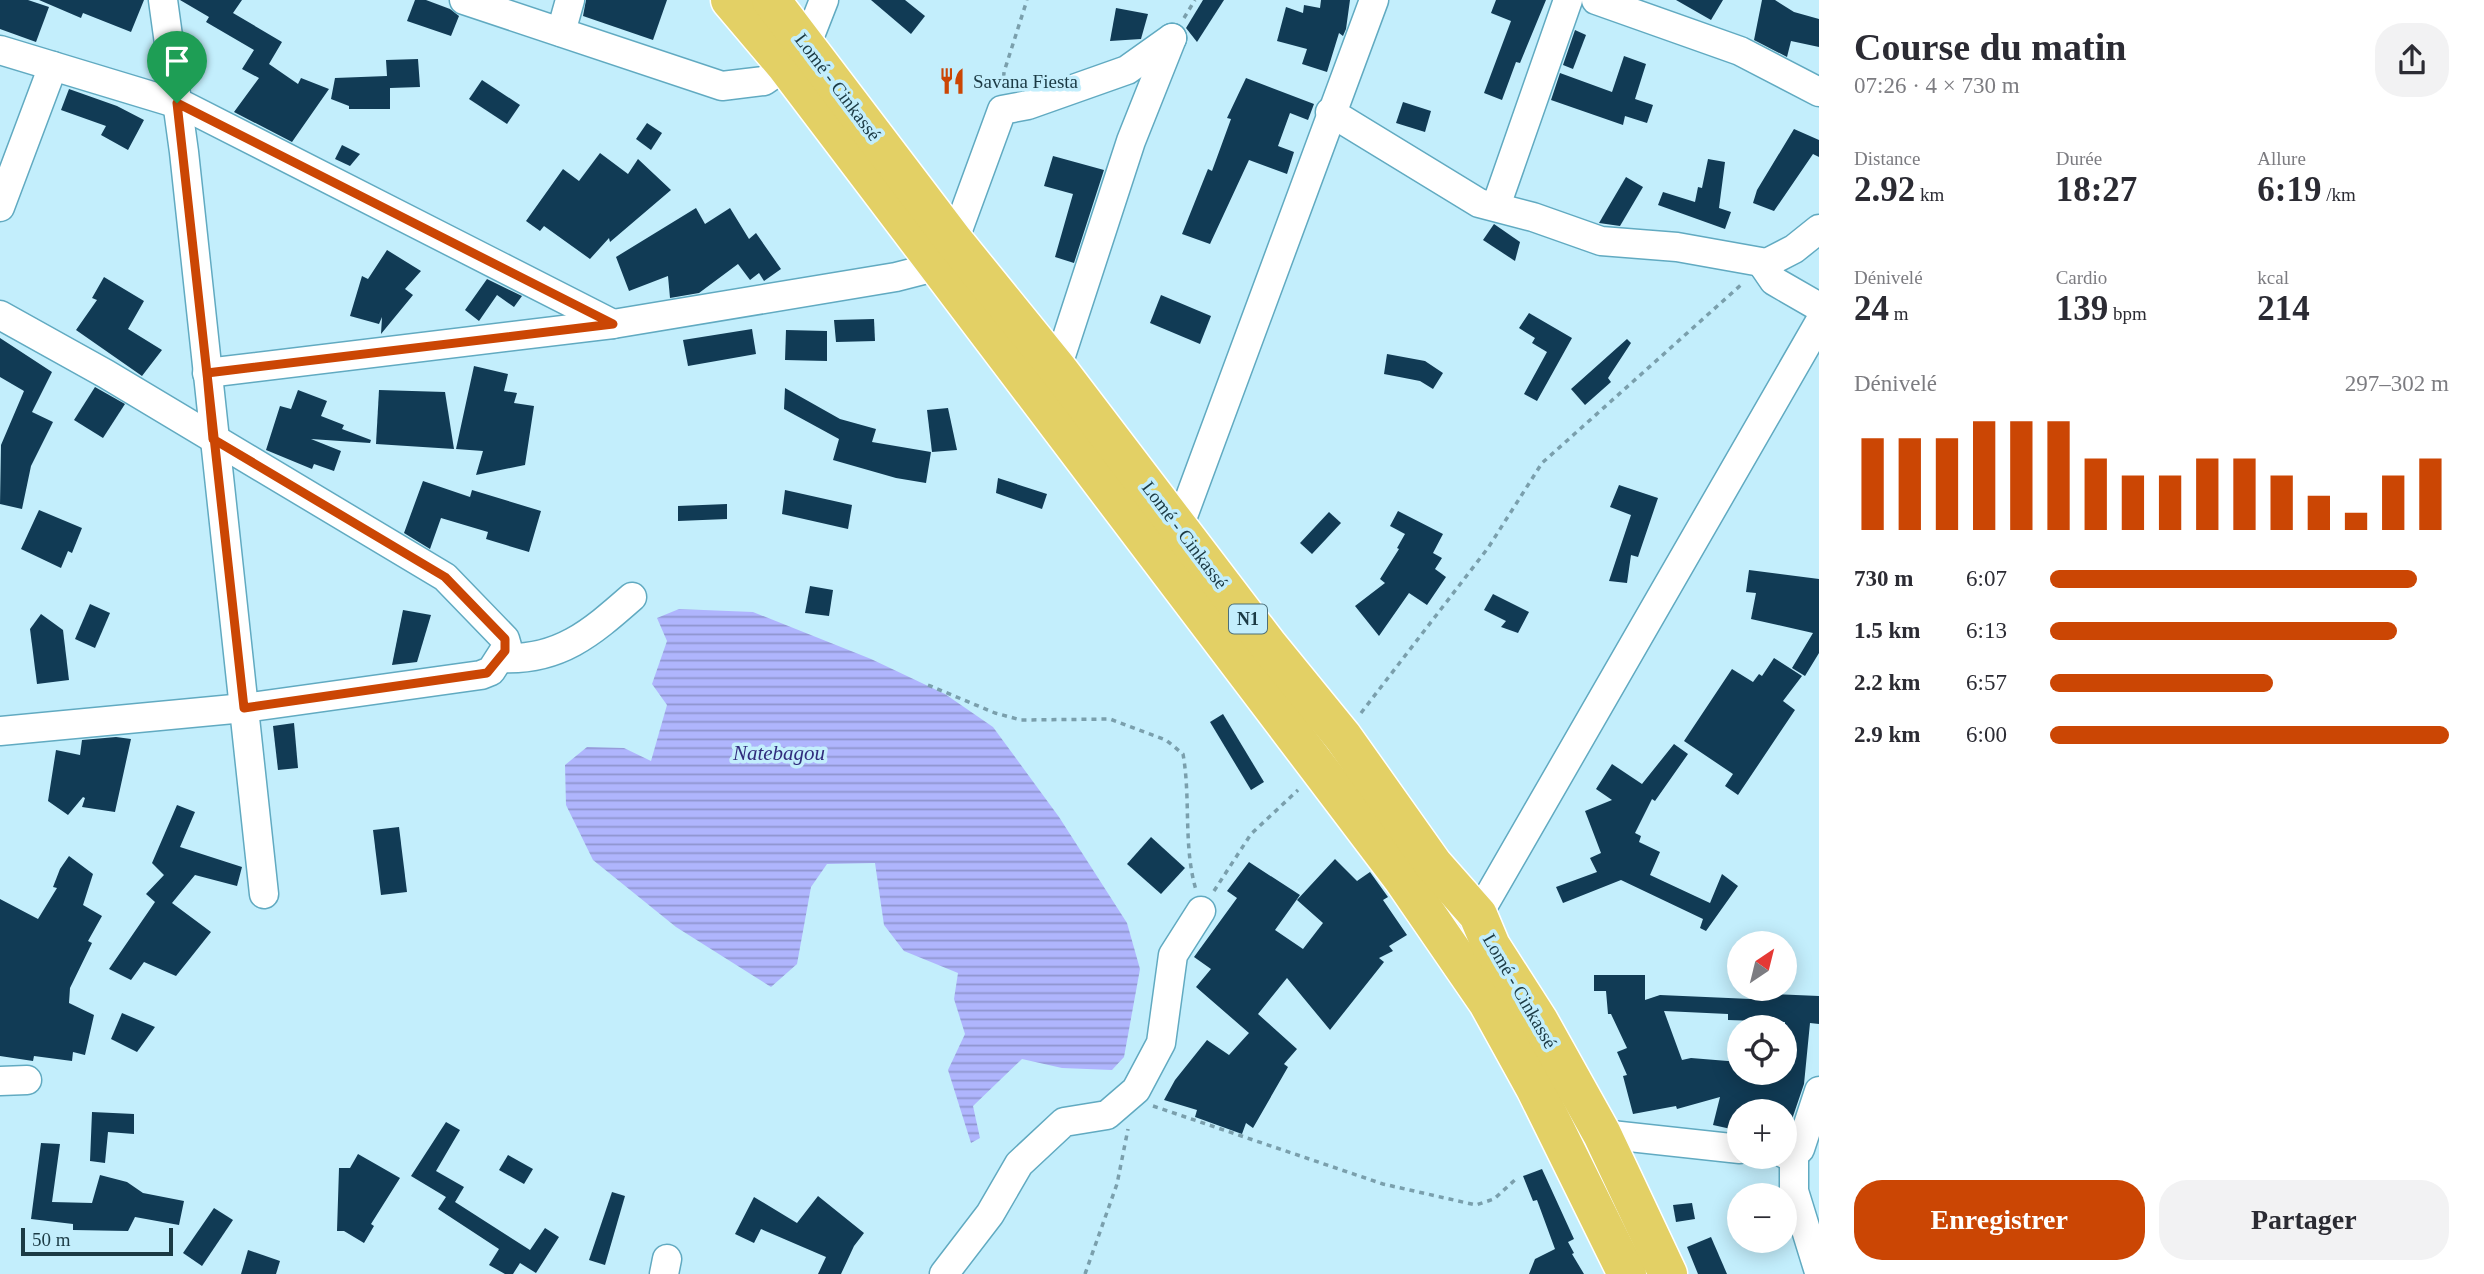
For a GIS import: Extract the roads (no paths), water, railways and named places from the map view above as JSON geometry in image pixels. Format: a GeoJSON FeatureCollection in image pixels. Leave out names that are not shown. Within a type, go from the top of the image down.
{"type":"FeatureCollection","features":[{"type":"Feature","properties":{"kind":"highway","name":"Lomé - Cinkassé"},"geometry":{"type":"LineString","coordinates":[[730,0],[796,56],[945,254],[1402,878],[1488,1003],[1541,1098],[1627,1274]]}},
{"type":"Feature","properties":{"kind":"highway","name":"Lomé - Cinkassé"},"geometry":{"type":"LineString","coordinates":[[771,0],[796,56]]}},
{"type":"Feature","properties":{"kind":"highway","name":"Lomé - Cinkassé"},"geometry":{"type":"LineString","coordinates":[[945,254],[1058,368],[1343,737],[1433,864],[1478,915],[1491,946],[1539,1021],[1602,1134],[1668,1274]]}},
{"type":"Feature","properties":{"kind":"street"},"geometry":{"type":"LineString","coordinates":[[163,0],[177,103],[264,894]]}},
{"type":"Feature","properties":{"kind":"street"},"geometry":{"type":"LineString","coordinates":[[464,0],[722,86],[764,81],[796,56],[824,0]]}},
{"type":"Feature","properties":{"kind":"street"},"geometry":{"type":"LineString","coordinates":[[561,32],[570,0]]}},
{"type":"Feature","properties":{"kind":"street"},"geometry":{"type":"LineString","coordinates":[[1179,527],[1330,112],[1374,0]]}},
{"type":"Feature","properties":{"kind":"street"},"geometry":{"type":"LineString","coordinates":[[1496,206],[1568,0]]}},
{"type":"Feature","properties":{"kind":"street"},"geometry":{"type":"LineString","coordinates":[[1595,0],[1740,51],[1819,92]]}},
{"type":"Feature","properties":{"kind":"street"},"geometry":{"type":"LineString","coordinates":[[207,373],[613,324],[896,277],[945,254],[1002,110],[1028,104],[1127,70],[1172,38],[1131,141],[1058,368]]}},
{"type":"Feature","properties":{"kind":"street"},"geometry":{"type":"LineString","coordinates":[[0,50],[177,103],[613,324]]}},
{"type":"Feature","properties":{"kind":"street"},"geometry":{"type":"LineString","coordinates":[[0,207],[53,66]]}},
{"type":"Feature","properties":{"kind":"street"},"geometry":{"type":"LineString","coordinates":[[1330,112],[1468,198],[1601,241],[1678,247],[1751,259],[1763,265],[1774,281],[1819,307]]}},
{"type":"Feature","properties":{"kind":"street"},"geometry":{"type":"LineString","coordinates":[[1763,265],[1794,249],[1819,229]]}},
{"type":"Feature","properties":{"kind":"street"},"geometry":{"type":"LineString","coordinates":[[0,315],[106,374],[445,577],[505,639],[507,646],[491,671],[481,675],[244,708],[0,731]]}},
{"type":"Feature","properties":{"kind":"street"},"geometry":{"type":"LineString","coordinates":[[1478,915],[1819,323]]}},
{"type":"Feature","properties":{"kind":"street"},"geometry":{"type":"LineString","coordinates":[[501,658],[526,660],[584,638],[632,597]]}},
{"type":"Feature","properties":{"kind":"street"},"geometry":{"type":"LineString","coordinates":[[944,1274],[990,1214],[1019,1164],[1065,1122],[1119,1114],[1136,1090],[1161,1042],[1173,955],[1202,911]]}},
{"type":"Feature","properties":{"kind":"street"},"geometry":{"type":"LineString","coordinates":[[1797,1150],[1800,1149],[1819,1091]]}},
{"type":"Feature","properties":{"kind":"street"},"geometry":{"type":"LineString","coordinates":[[1602,1134],[1727,1148]]}},
{"type":"Feature","properties":{"kind":"street"},"geometry":{"type":"LineString","coordinates":[[1791,1169],[1794,1191],[1819,1272]]}},
{"type":"Feature","properties":{"kind":"water","name":"Natebagou"},"geometry":{"type":"Polygon","coordinates":[[[679,609],[753,612],[871,659],[945,694],[993,727],[1059,817],[1127,923],[1140,969],[1124,1057],[1112,1070],[1062,1068],[1022,1059],[973,1106],[980,1138],[971,1143],[948,1070],[965,1034],[954,999],[958,973],[904,951],[884,925],[875,863],[827,864],[811,887],[797,964],[771,987],[676,927],[593,860],[566,805],[565,765],[587,747],[624,748],[651,761],[667,705],[652,684],[667,641],[657,618],[679,609]]]}},
{"type":"Feature","properties":{"kind":"place","name":"Savana Fiesta"},"geometry":{"type":"Point","coordinates":[952,81]}}]}
